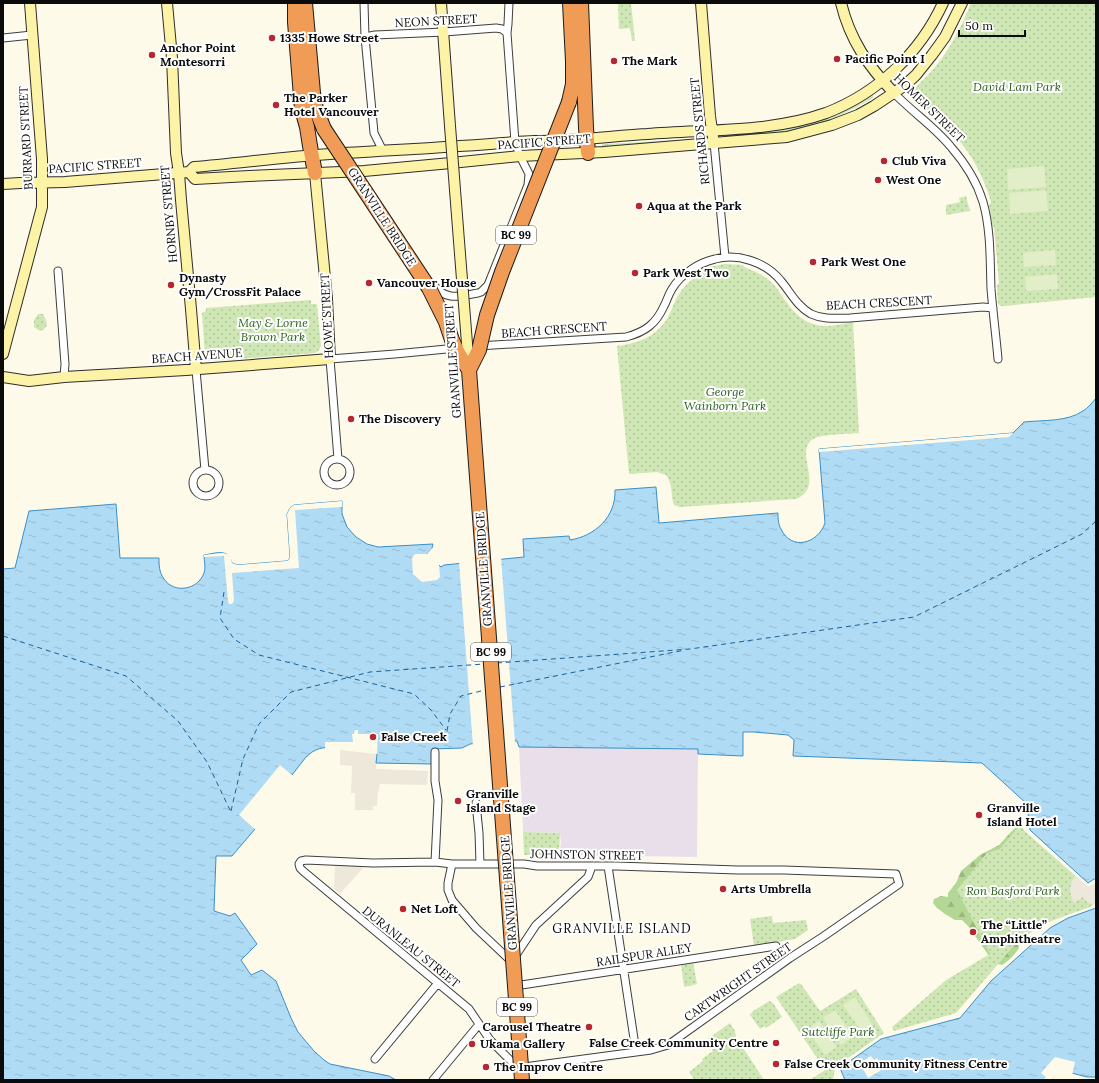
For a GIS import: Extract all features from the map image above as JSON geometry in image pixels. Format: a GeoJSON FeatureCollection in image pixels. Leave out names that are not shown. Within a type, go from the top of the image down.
{"type":"FeatureCollection","features":[{"type":"Feature","properties":{"kind":"highway"},"geometry":{"type":"LineString","coordinates":[[295,3],[295,22],[302,109],[307,127],[315,173]]}},
{"type":"Feature","properties":{"kind":"highway","name":"GRANVILLE BRIDGE"},"geometry":{"type":"LineString","coordinates":[[305,3],[313,93],[316,109],[324,130],[429,288],[446,322],[458,353],[469,370],[521,1074]]}},
{"type":"Feature","properties":{"kind":"highway"},"geometry":{"type":"LineString","coordinates":[[574,4],[588,146]]}},
{"type":"Feature","properties":{"kind":"highway","name":"BC 99"},"geometry":{"type":"LineString","coordinates":[[469,370],[479,350],[487,315],[502,272],[569,102],[573,84],[574,4]]}},
{"type":"Feature","properties":{"kind":"main road","name":"BURRARD STREET"},"geometry":{"type":"LineString","coordinates":[[3,354],[42,207],[42,159],[30,3]]}},
{"type":"Feature","properties":{"kind":"main road","name":"HORNBY STREET"},"geometry":{"type":"LineString","coordinates":[[167,3],[172,58],[176,153],[184,173],[181,200],[196,370]]}},
{"type":"Feature","properties":{"kind":"main road"},"geometry":{"type":"LineString","coordinates":[[441,3],[444,32]]}},
{"type":"Feature","properties":{"kind":"main road","name":"RICHARDS STREET"},"geometry":{"type":"LineString","coordinates":[[701,3],[714,143]]}},
{"type":"Feature","properties":{"kind":"main road","name":"HOMER STREET"},"geometry":{"type":"LineString","coordinates":[[841,3],[853,37],[871,68],[894,93]]}},
{"type":"Feature","properties":{"kind":"main road","name":"PACIFIC STREET"},"geometry":{"type":"LineString","coordinates":[[184,173],[195,179],[364,171],[520,156],[588,146],[649,134],[772,126],[806,119],[852,101],[892,73],[913,50],[930,28],[943,3]]}},
{"type":"Feature","properties":{"kind":"main road","name":"PACIFIC STREET"},"geometry":{"type":"LineString","coordinates":[[3,184],[65,182],[184,173],[194,167],[312,156],[515,142],[588,146],[714,143],[787,137],[807,133],[858,115],[904,86],[932,55],[945,37],[962,3]]}},
{"type":"Feature","properties":{"kind":"main road","name":"GRANVILLE BRIDGE"},"geometry":{"type":"LineString","coordinates":[[444,32],[469,370]]}},
{"type":"Feature","properties":{"kind":"main road","name":"HOWE STREET"},"geometry":{"type":"LineString","coordinates":[[315,173],[327,299],[330,359]]}},
{"type":"Feature","properties":{"kind":"main road","name":"BEACH AVENUE"},"geometry":{"type":"LineString","coordinates":[[3,377],[30,381],[64,377],[196,370],[330,359]]}},
{"type":"Feature","properties":{"kind":"street"},"geometry":{"type":"LineString","coordinates":[[364,3],[365,37],[374,133],[382,149],[386,151]]}},
{"type":"Feature","properties":{"kind":"street"},"geometry":{"type":"LineString","coordinates":[[364,171],[367,188],[437,290],[449,297],[461,296],[481,292],[488,285],[528,185],[529,174],[515,142],[507,33],[509,3]]}},
{"type":"Feature","properties":{"kind":"street","name":"NEON STREET"},"geometry":{"type":"LineString","coordinates":[[365,37],[375,35],[496,28],[502,29],[507,33]]}},
{"type":"Feature","properties":{"kind":"street"},"geometry":{"type":"LineString","coordinates":[[3,38],[32,35]]}},
{"type":"Feature","properties":{"kind":"street","name":"HOMER STREET"},"geometry":{"type":"LineString","coordinates":[[894,93],[951,147],[965,164],[978,188],[983,202],[987,226],[998,359]]}},
{"type":"Feature","properties":{"kind":"street","name":"RICHARDS STREET"},"geometry":{"type":"LineString","coordinates":[[714,143],[725,257]]}},
{"type":"Feature","properties":{"kind":"street","name":"GRANVILLE STREET"},"geometry":{"type":"LineString","coordinates":[[451,163],[473,461]]}},
{"type":"Feature","properties":{"kind":"street","name":"BEACH CRESCENT"},"geometry":{"type":"LineString","coordinates":[[465,347],[626,337],[640,333],[656,320],[680,278],[703,263],[725,257],[746,259],[767,269],[781,281],[797,303],[808,312],[823,318],[850,318],[984,307],[993,308]]}},
{"type":"Feature","properties":{"kind":"street"},"geometry":{"type":"LineString","coordinates":[[58,271],[65,364],[64,377]]}},
{"type":"Feature","properties":{"kind":"street","name":"BEACH AVENUE"},"geometry":{"type":"LineString","coordinates":[[330,359],[465,347]]}},
{"type":"Feature","properties":{"kind":"street","name":"HOWE STREET"},"geometry":{"type":"LineString","coordinates":[[330,359],[338,459]]}},
{"type":"Feature","properties":{"kind":"street","name":"HORNBY STREET"},"geometry":{"type":"LineString","coordinates":[[196,370],[206,470]]}},
{"type":"Feature","properties":{"kind":"street"},"geometry":{"type":"LineString","coordinates":[[435,752],[435,781],[438,800],[435,862]]}},
{"type":"Feature","properties":{"kind":"street"},"geometry":{"type":"LineString","coordinates":[[476,803],[480,864]]}},
{"type":"Feature","properties":{"kind":"street","name":"JOHNSTON STREET"},"geometry":{"type":"LineString","coordinates":[[299,862],[306,860],[373,863],[435,862],[452,864],[524,864],[538,866],[608,866],[851,873]]}},
{"type":"Feature","properties":{"kind":"street","name":"DURANLEAU STREET"},"geometry":{"type":"LineString","coordinates":[[299,862],[299,866],[303,871],[469,1008],[490,1040],[513,1063],[521,1074]]}},
{"type":"Feature","properties":{"kind":"street"},"geometry":{"type":"LineString","coordinates":[[452,864],[448,890],[452,900],[476,928],[512,962],[521,1074]]}},
{"type":"Feature","properties":{"kind":"street"},"geometry":{"type":"LineString","coordinates":[[512,962],[536,925],[588,877],[592,866]]}},
{"type":"Feature","properties":{"kind":"street"},"geometry":{"type":"LineString","coordinates":[[608,866],[636,1052]]}},
{"type":"Feature","properties":{"kind":"street","name":"CARTWRIGHT STREET"},"geometry":{"type":"LineString","coordinates":[[521,1074],[651,1050],[668,1045],[790,958],[899,884],[896,874],[851,873]]}},
{"type":"Feature","properties":{"kind":"street","name":"RAILSPUR ALLEY"},"geometry":{"type":"LineString","coordinates":[[515,986],[776,946]]}},
{"type":"Feature","properties":{"kind":"street"},"geometry":{"type":"LineString","coordinates":[[375,1059],[438,983]]}},
{"type":"Feature","properties":{"kind":"street"},"geometry":{"type":"LineString","coordinates":[[433,1080],[476,1028]]}},
{"type":"Feature","properties":{"kind":"street","name":"DURANLEAU STREET"},"geometry":{"type":"LineString","coordinates":[[504,1054],[514,1068],[521,1074]]}},
{"type":"Feature","properties":{"kind":"shaded area"},"geometry":{"type":"Polygon","coordinates":[[[340,742],[377,754],[376,769],[428,771],[427,785],[380,784],[377,806],[373,806],[373,810],[355,810],[355,793],[351,793],[352,766],[340,765],[340,742]]]}},
{"type":"Feature","properties":{"kind":"shaded area"},"geometry":{"type":"Polygon","coordinates":[[[519,747],[698,749],[697,857],[559,855],[561,843],[560,833],[523,832],[519,747]]]}},
{"type":"Feature","properties":{"kind":"shaded area"},"geometry":{"type":"Polygon","coordinates":[[[361,865],[363,868],[340,894],[334,889],[335,866],[361,865]]]}},
{"type":"Feature","properties":{"kind":"shaded area"},"geometry":{"type":"Polygon","coordinates":[[[1076,876],[1088,887],[1096,883],[1096,903],[1094,905],[1087,902],[1083,897],[1074,903],[1070,889],[1072,881],[1076,876]]]}},
{"type":"Feature","properties":{"kind":"green space"},"geometry":{"type":"Polygon","coordinates":[[[631,3],[635,41],[632,41],[630,28],[619,29],[618,4],[631,3]]]}},
{"type":"Feature","properties":{"kind":"green space","name":"David Lam Park"},"geometry":{"type":"Polygon","coordinates":[[[971,3],[1096,3],[1096,297],[1004,306],[998,304],[997,286],[999,283],[994,227],[992,224],[989,206],[991,202],[985,184],[973,160],[962,144],[936,119],[915,102],[913,98],[913,94],[918,84],[937,65],[948,49],[963,22],[971,3]]]}},
{"type":"Feature","properties":{"kind":"green space"},"geometry":{"type":"Polygon","coordinates":[[[871,94],[873,95],[873,98],[819,125],[789,134],[733,137],[734,134],[788,128],[819,121],[839,112],[871,94]]]}},
{"type":"Feature","properties":{"kind":"green space"},"geometry":{"type":"Polygon","coordinates":[[[697,140],[602,147],[602,145],[605,144],[697,140]]]}},
{"type":"Feature","properties":{"kind":"green space"},"geometry":{"type":"Polygon","coordinates":[[[1044,166],[1046,187],[1008,190],[1007,169],[1044,166]]]}},
{"type":"Feature","properties":{"kind":"green space"},"geometry":{"type":"Polygon","coordinates":[[[1046,190],[1048,211],[1010,214],[1009,193],[1046,190]]]}},
{"type":"Feature","properties":{"kind":"green space"},"geometry":{"type":"Polygon","coordinates":[[[966,196],[970,211],[946,215],[946,205],[960,202],[959,198],[966,196]]]}},
{"type":"Feature","properties":{"kind":"green space"},"geometry":{"type":"Polygon","coordinates":[[[1055,250],[1056,265],[1024,267],[1023,253],[1055,250]]]}},
{"type":"Feature","properties":{"kind":"green space","name":"George Wainborn Park"},"geometry":{"type":"Polygon","coordinates":[[[724,264],[742,265],[745,268],[763,276],[776,287],[791,308],[804,320],[819,326],[853,322],[859,433],[829,435],[813,439],[808,445],[806,452],[809,478],[808,486],[805,494],[796,499],[680,507],[674,505],[670,483],[666,475],[657,472],[629,474],[617,346],[633,343],[654,333],[666,321],[678,296],[688,283],[709,267],[724,264]]]}},
{"type":"Feature","properties":{"kind":"green space"},"geometry":{"type":"Polygon","coordinates":[[[1057,274],[1058,289],[1026,291],[1025,277],[1057,274]]]}},
{"type":"Feature","properties":{"kind":"green space","name":"May & Lorne Brown Park"},"geometry":{"type":"Polygon","coordinates":[[[311,300],[311,304],[317,305],[321,346],[315,353],[211,361],[205,357],[202,313],[206,311],[206,308],[311,300]]]}},
{"type":"Feature","properties":{"kind":"green space"},"geometry":{"type":"Polygon","coordinates":[[[38,314],[43,314],[47,324],[45,328],[40,331],[34,327],[34,320],[38,314]]]}},
{"type":"Feature","properties":{"kind":"green space","name":"Ron Basford Park"},"geometry":{"type":"Polygon","coordinates":[[[1017,826],[1022,827],[1028,838],[1073,896],[1096,884],[1006,934],[1018,944],[1019,948],[1007,962],[1002,965],[994,963],[968,926],[962,920],[955,920],[937,908],[933,903],[934,899],[941,896],[948,897],[948,893],[956,883],[961,871],[980,855],[999,845],[1017,826]]]}},
{"type":"Feature","properties":{"kind":"green space","name":"Ron Basford Park"},"geometry":{"type":"Polygon","coordinates":[[[1019,826],[1088,887],[1096,883],[1096,903],[1090,907],[1043,924],[1017,942],[956,1013],[894,1031],[892,1027],[946,980],[990,954],[957,890],[987,853],[1000,849],[1019,826]]]}},
{"type":"Feature","properties":{"kind":"green space"},"geometry":{"type":"Polygon","coordinates":[[[523,832],[560,833],[559,855],[524,855],[523,832]]]}},
{"type":"Feature","properties":{"kind":"green space"},"geometry":{"type":"Polygon","coordinates":[[[772,916],[773,923],[806,920],[808,930],[795,939],[754,946],[750,919],[772,916]]]}},
{"type":"Feature","properties":{"kind":"green space"},"geometry":{"type":"Polygon","coordinates":[[[693,962],[697,984],[684,987],[681,964],[693,962]]]}},
{"type":"Feature","properties":{"kind":"green space","name":"Sutcliffe Park"},"geometry":{"type":"Polygon","coordinates":[[[799,983],[820,1011],[856,989],[884,1033],[835,1067],[833,1080],[810,1080],[825,1070],[776,997],[799,983]]]}},
{"type":"Feature","properties":{"kind":"green space"},"geometry":{"type":"Polygon","coordinates":[[[855,997],[872,1024],[861,1031],[843,1005],[855,997]]]}},
{"type":"Feature","properties":{"kind":"green space"},"geometry":{"type":"Polygon","coordinates":[[[769,1001],[773,1003],[782,1017],[766,1028],[764,1026],[760,1029],[750,1015],[753,1011],[769,1001]]]}},
{"type":"Feature","properties":{"kind":"green space"},"geometry":{"type":"Polygon","coordinates":[[[835,1010],[853,1036],[841,1045],[823,1018],[835,1010]]]}},
{"type":"Feature","properties":{"kind":"green space"},"geometry":{"type":"Polygon","coordinates":[[[819,1021],[837,1047],[825,1055],[807,1029],[819,1021]]]}},
{"type":"Feature","properties":{"kind":"green space"},"geometry":{"type":"Polygon","coordinates":[[[730,1023],[735,1031],[736,1037],[764,1080],[693,1080],[694,1079],[689,1072],[703,1061],[702,1059],[713,1051],[706,1040],[730,1023]]]}},
{"type":"Feature","properties":{"kind":"water","name":"False Creek"},"geometry":{"type":"Polygon","coordinates":[[[1096,398],[1096,879],[1088,883],[1030,830],[1027,804],[982,763],[793,756],[794,740],[788,735],[754,732],[743,732],[743,756],[698,754],[698,749],[519,747],[517,741],[498,741],[470,744],[462,748],[433,749],[432,764],[376,763],[377,754],[373,751],[343,747],[327,747],[313,751],[306,757],[257,820],[255,829],[232,856],[216,856],[214,911],[230,916],[235,913],[257,944],[241,960],[251,975],[262,970],[276,981],[298,1032],[314,1051],[330,1064],[389,1076],[396,1080],[3,1080],[3,569],[15,568],[29,511],[116,504],[120,558],[159,558],[160,571],[164,579],[168,584],[179,588],[191,586],[201,579],[205,571],[204,555],[225,553],[228,555],[232,563],[238,565],[289,560],[287,514],[290,508],[294,505],[342,501],[342,514],[347,527],[356,537],[367,544],[378,547],[433,544],[432,548],[427,554],[441,567],[444,565],[524,557],[523,539],[569,536],[570,540],[579,538],[595,530],[608,517],[612,509],[615,490],[656,487],[659,523],[778,513],[779,525],[785,536],[797,542],[804,542],[817,536],[825,523],[819,449],[1013,433],[1024,422],[1062,419],[1077,415],[1087,408],[1096,398]]]}},
{"type":"Feature","properties":{"kind":"water"},"geometry":{"type":"Polygon","coordinates":[[[1096,908],[1096,1077],[1087,1077],[1064,1071],[1049,1080],[845,1080],[840,1068],[881,1039],[960,1018],[991,981],[1050,928],[1068,918],[1096,908]]]}},
{"type":"Feature","properties":{"kind":"pier"},"geometry":{"type":"Polygon","coordinates":[[[1013,433],[1009,437],[819,452],[819,449],[1013,433]]]}},
{"type":"Feature","properties":{"kind":"pier"},"geometry":{"type":"Polygon","coordinates":[[[342,501],[342,507],[295,510],[299,568],[232,573],[234,601],[232,604],[229,604],[224,556],[204,557],[204,555],[227,554],[231,557],[232,563],[238,565],[289,560],[287,514],[290,508],[294,505],[342,501]]]}},
{"type":"Feature","properties":{"kind":"pier"},"geometry":{"type":"Polygon","coordinates":[[[432,548],[434,550],[430,554],[440,564],[440,577],[437,580],[422,582],[413,574],[412,558],[415,554],[427,554],[432,548]]]}},
{"type":"Feature","properties":{"kind":"pier"},"geometry":{"type":"Polygon","coordinates":[[[501,557],[515,743],[498,743],[473,746],[459,561],[501,557]]]}},
{"type":"Feature","properties":{"kind":"pier"},"geometry":{"type":"Polygon","coordinates":[[[355,730],[358,730],[358,734],[378,734],[377,754],[330,749],[325,750],[325,742],[353,742],[352,734],[354,734],[355,730]]]}},
{"type":"Feature","properties":{"kind":"pier"},"geometry":{"type":"Polygon","coordinates":[[[280,765],[293,776],[259,821],[256,830],[239,815],[280,765]]]}},
{"type":"Feature","properties":{"kind":"pier"},"geometry":{"type":"Polygon","coordinates":[[[871,1056],[874,1060],[877,1058],[883,1069],[868,1078],[862,1067],[865,1065],[863,1061],[871,1056]]]}},
{"type":"Feature","properties":{"kind":"pier"},"geometry":{"type":"Polygon","coordinates":[[[1055,1057],[1075,1062],[1072,1076],[1064,1073],[1051,1080],[1043,1080],[1046,1077],[1041,1073],[1055,1057]]]}},
{"type":"Feature","properties":{"kind":"ferry route"},"geometry":{"type":"LineString","coordinates":[[497,663],[690,649],[914,617],[1082,534],[1096,521]]}},
{"type":"Feature","properties":{"kind":"ferry route"},"geometry":{"type":"LineString","coordinates":[[224,592],[220,618],[234,639],[259,655],[414,694],[431,710],[446,730]]}},
{"type":"Feature","properties":{"kind":"ferry route"},"geometry":{"type":"LineString","coordinates":[[3,636],[126,676],[178,721],[207,762],[230,810]]}},
{"type":"Feature","properties":{"kind":"ferry route"},"geometry":{"type":"LineString","coordinates":[[500,687],[685,650]]}},
{"type":"Feature","properties":{"kind":"ferry route"},"geometry":{"type":"LineString","coordinates":[[231,811],[243,759],[259,724],[291,692],[370,672],[484,664]]}},
{"type":"Feature","properties":{"kind":"ferry route"},"geometry":{"type":"LineString","coordinates":[[447,731],[450,714],[461,696],[485,690]]}},
{"type":"Feature","properties":{"kind":"place","name":"1335 Howe Street"},"geometry":{"type":"Point","coordinates":[272,38]}},
{"type":"Feature","properties":{"kind":"place","name":"Anchor Point Montesorri"},"geometry":{"type":"Point","coordinates":[152,55]}},
{"type":"Feature","properties":{"kind":"place","name":"Pacific Point I"},"geometry":{"type":"Point","coordinates":[837,59]}},
{"type":"Feature","properties":{"kind":"place","name":"The Mark"},"geometry":{"type":"Point","coordinates":[614,61]}},
{"type":"Feature","properties":{"kind":"place","name":"The Parker Hotel Vancouver"},"geometry":{"type":"Point","coordinates":[276,105]}},
{"type":"Feature","properties":{"kind":"place","name":"Club Viva"},"geometry":{"type":"Point","coordinates":[884,161]}},
{"type":"Feature","properties":{"kind":"place","name":"West One"},"geometry":{"type":"Point","coordinates":[878,180]}},
{"type":"Feature","properties":{"kind":"place","name":"Aqua at the Park"},"geometry":{"type":"Point","coordinates":[639,206]}},
{"type":"Feature","properties":{"kind":"place","name":"Park West One"},"geometry":{"type":"Point","coordinates":[813,262]}},
{"type":"Feature","properties":{"kind":"place","name":"Park West Two"},"geometry":{"type":"Point","coordinates":[635,273]}},
{"type":"Feature","properties":{"kind":"place","name":"Vancouver House"},"geometry":{"type":"Point","coordinates":[369,283]}},
{"type":"Feature","properties":{"kind":"place","name":"Dynasty Gym/CrossFit Palace"},"geometry":{"type":"Point","coordinates":[171,285]}},
{"type":"Feature","properties":{"kind":"place","name":"The Discovery"},"geometry":{"type":"Point","coordinates":[351,419]}},
{"type":"Feature","properties":{"kind":"place","name":"False Creek"},"geometry":{"type":"Point","coordinates":[373,737]}},
{"type":"Feature","properties":{"kind":"place","name":"Granville Island Stage"},"geometry":{"type":"Point","coordinates":[458,801]}},
{"type":"Feature","properties":{"kind":"place","name":"Granville Island Hotel"},"geometry":{"type":"Point","coordinates":[979,815]}},
{"type":"Feature","properties":{"kind":"place","name":"Arts Umbrella"},"geometry":{"type":"Point","coordinates":[723,889]}},
{"type":"Feature","properties":{"kind":"place","name":"Net Loft"},"geometry":{"type":"Point","coordinates":[403,909]}},
{"type":"Feature","properties":{"kind":"place","name":"The “Little” Amphitheatre"},"geometry":{"type":"Point","coordinates":[973,932]}},
{"type":"Feature","properties":{"kind":"place","name":"Carousel Theatre"},"geometry":{"type":"Point","coordinates":[589,1027]}},
{"type":"Feature","properties":{"kind":"place","name":"False Creek Community Centre"},"geometry":{"type":"Point","coordinates":[776,1043]}},
{"type":"Feature","properties":{"kind":"place","name":"Ukama Gallery"},"geometry":{"type":"Point","coordinates":[472,1044]}},
{"type":"Feature","properties":{"kind":"place","name":"False Creek Community Fitness Centre"},"geometry":{"type":"Point","coordinates":[776,1064]}},
{"type":"Feature","properties":{"kind":"place","name":"The Improv Centre"},"geometry":{"type":"Point","coordinates":[486,1067]}},
{"type":"Feature","properties":{"kind":"district","name":"GRANVILLE ISLAND"},"geometry":{"type":"Point","coordinates":[622,928]}}]}
